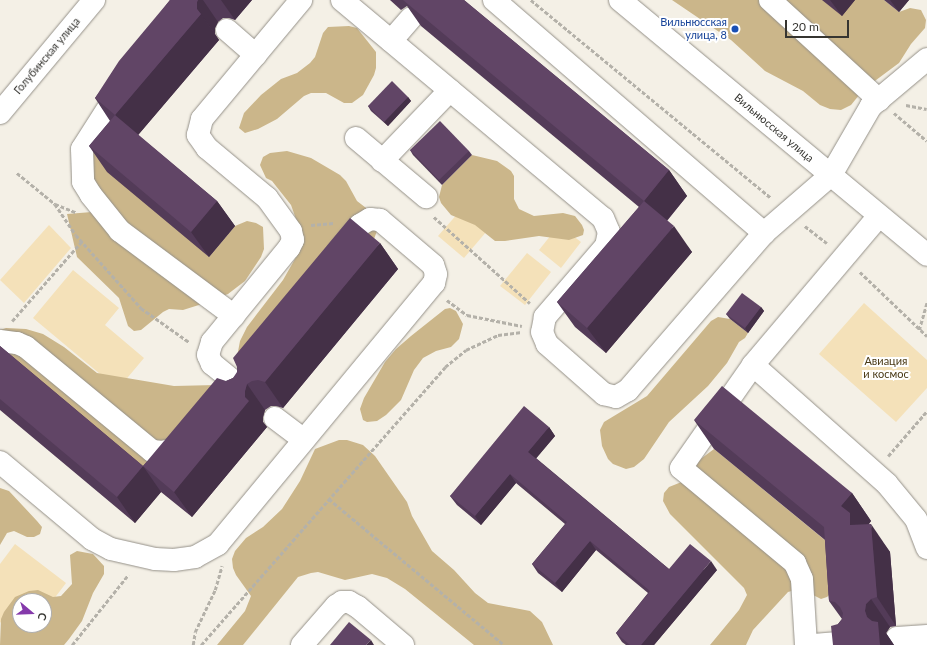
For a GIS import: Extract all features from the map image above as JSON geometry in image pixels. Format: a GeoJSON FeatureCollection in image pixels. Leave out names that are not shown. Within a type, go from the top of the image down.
{"type":"FeatureCollection","features":[{"type":"Feature","properties":{"kind":"street","name":"Голубинская улица"},"geometry":{"type":"LineString","coordinates":[[0,113],[94,0]]}},
{"type":"Feature","properties":{"kind":"street"},"geometry":{"type":"LineString","coordinates":[[238,387],[212,364],[208,355],[212,342],[289,248],[293,240],[292,231],[267,198],[206,148],[198,135],[202,119],[301,0]]}},
{"type":"Feature","properties":{"kind":"street"},"geometry":{"type":"LineString","coordinates":[[342,0],[603,218],[609,232],[606,246],[544,324],[547,344],[604,394],[616,397],[628,390],[764,233],[831,175],[871,106],[927,59]]}},
{"type":"Feature","properties":{"kind":"street"},"geometry":{"type":"LineString","coordinates":[[494,0],[764,233]]}},
{"type":"Feature","properties":{"kind":"street","name":"Вильнюсская улица"},"geometry":{"type":"LineString","coordinates":[[620,0],[927,255]]}},
{"type":"Feature","properties":{"kind":"street"},"geometry":{"type":"LineString","coordinates":[[770,0],[879,100]]}},
{"type":"Feature","properties":{"kind":"street"},"geometry":{"type":"LineString","coordinates":[[391,41],[411,18]]}},
{"type":"Feature","properties":{"kind":"street"},"geometry":{"type":"LineString","coordinates":[[227,30],[256,55]]}},
{"type":"Feature","properties":{"kind":"street"},"geometry":{"type":"LineString","coordinates":[[132,73],[82,149],[83,182],[91,195],[120,231],[234,316]]}},
{"type":"Feature","properties":{"kind":"street"},"geometry":{"type":"LineString","coordinates":[[382,161],[450,90]]}},
{"type":"Feature","properties":{"kind":"street"},"geometry":{"type":"LineString","coordinates":[[356,138],[426,197]]}},
{"type":"Feature","properties":{"kind":"street"},"geometry":{"type":"LineString","coordinates":[[806,645],[802,579],[795,563],[681,468],[753,365],[879,216]]}},
{"type":"Feature","properties":{"kind":"street"},"geometry":{"type":"LineString","coordinates":[[0,462],[92,539],[111,549],[155,559],[174,560],[195,557],[218,544],[431,287],[434,283],[436,274],[433,265],[380,220],[370,219],[360,226],[326,267]]}},
{"type":"Feature","properties":{"kind":"street"},"geometry":{"type":"LineString","coordinates":[[5,332],[18,343],[26,346],[152,451],[163,452],[174,449],[194,426]]}},
{"type":"Feature","properties":{"kind":"street"},"geometry":{"type":"LineString","coordinates":[[218,397],[238,387],[247,362]]}},
{"type":"Feature","properties":{"kind":"street"},"geometry":{"type":"LineString","coordinates":[[753,365],[888,484],[916,518],[927,548]]}},
{"type":"Feature","properties":{"kind":"street"},"geometry":{"type":"LineString","coordinates":[[275,418],[304,440]]}},
{"type":"Feature","properties":{"kind":"street"},"geometry":{"type":"LineString","coordinates":[[302,645],[336,606],[342,602],[349,602],[358,607],[402,645]]}},
{"type":"Feature","properties":{"kind":"street"},"geometry":{"type":"LineString","coordinates":[[897,638],[927,636]]}},
{"type":"Feature","properties":{"kind":"street"},"geometry":{"type":"LineString","coordinates":[[814,645],[850,642]]}},
{"type":"Feature","properties":{"kind":"path"},"geometry":{"type":"LineString","coordinates":[[531,0],[738,171]]}},
{"type":"Feature","properties":{"kind":"path"},"geometry":{"type":"LineString","coordinates":[[879,100],[927,141]]}},
{"type":"Feature","properties":{"kind":"path"},"geometry":{"type":"LineString","coordinates":[[17,173],[55,204],[82,241],[141,308],[208,355]]}},
{"type":"Feature","properties":{"kind":"path"},"geometry":{"type":"LineString","coordinates":[[426,197],[419,204],[544,324]]}},
{"type":"Feature","properties":{"kind":"path"},"geometry":{"type":"LineString","coordinates":[[55,204],[84,216]]}},
{"type":"Feature","properties":{"kind":"path"},"geometry":{"type":"LineString","coordinates":[[292,231],[317,223],[360,226]]}},
{"type":"Feature","properties":{"kind":"path"},"geometry":{"type":"LineString","coordinates":[[5,332],[82,241]]}},
{"type":"Feature","properties":{"kind":"path"},"geometry":{"type":"LineString","coordinates":[[431,287],[467,315],[544,324]]}},
{"type":"Feature","properties":{"kind":"path"},"geometry":{"type":"LineString","coordinates":[[920,330],[927,302]]}},
{"type":"Feature","properties":{"kind":"path"},"geometry":{"type":"LineString","coordinates":[[201,645],[437,376],[466,350],[498,335],[544,324]]}},
{"type":"Feature","properties":{"kind":"path"},"geometry":{"type":"LineString","coordinates":[[874,472],[927,411]]}},
{"type":"Feature","properties":{"kind":"path"},"geometry":{"type":"LineString","coordinates":[[329,499],[504,645]]}},
{"type":"Feature","properties":{"kind":"path"},"geometry":{"type":"LineString","coordinates":[[194,645],[195,632],[215,590],[222,566],[218,544]]}},
{"type":"Feature","properties":{"kind":"path"},"geometry":{"type":"LineString","coordinates":[[72,645],[144,556]]}},
{"type":"Feature","properties":{"kind":"green space"},"geometry":{"type":"Polygon","coordinates":[[[473,196],[498,218],[464,258],[438,236],[473,196]]]}},
{"type":"Feature","properties":{"kind":"green space"},"geometry":{"type":"Polygon","coordinates":[[[49,225],[71,248],[24,303],[0,280],[49,225]]]}},
{"type":"Feature","properties":{"kind":"green space"},"geometry":{"type":"Polygon","coordinates":[[[559,225],[581,242],[561,268],[539,250],[559,225]]]}},
{"type":"Feature","properties":{"kind":"green space"},"geometry":{"type":"Polygon","coordinates":[[[527,253],[551,272],[525,305],[500,286],[527,253]]]}},
{"type":"Feature","properties":{"kind":"green space"},"geometry":{"type":"Polygon","coordinates":[[[73,270],[119,308],[105,325],[144,358],[118,389],[33,318],[73,270]]]}},
{"type":"Feature","properties":{"kind":"green space","name":"Авиация и космос"},"geometry":{"type":"Polygon","coordinates":[[[864,303],[927,360],[927,388],[896,422],[819,354],[864,303]]]}},
{"type":"Feature","properties":{"kind":"green space"},"geometry":{"type":"Polygon","coordinates":[[[15,544],[66,583],[52,601],[52,593],[12,593],[12,631],[0,622],[0,564],[15,544]]]}},
{"type":"Feature","properties":{"kind":"green space"},"geometry":{"type":"Polygon","coordinates":[[[14,633],[22,633],[23,640],[14,633]]]}},
{"type":"Feature","properties":{"kind":"shaded area"},"geometry":{"type":"Polygon","coordinates":[[[672,0],[884,0],[899,12],[910,8],[921,10],[926,20],[925,28],[911,44],[899,63],[864,89],[851,105],[841,110],[830,109],[820,105],[803,91],[765,71],[731,40],[672,0]]]}},
{"type":"Feature","properties":{"kind":"shaded area"},"geometry":{"type":"Polygon","coordinates":[[[349,26],[357,28],[376,52],[376,68],[374,75],[363,95],[352,103],[344,103],[326,93],[311,93],[304,96],[277,119],[258,129],[245,133],[239,128],[244,113],[261,95],[281,79],[297,73],[310,63],[315,57],[323,33],[328,27],[349,26]]]}},
{"type":"Feature","properties":{"kind":"shaded area"},"geometry":{"type":"Polygon","coordinates":[[[92,137],[209,257],[235,226],[247,221],[256,223],[263,227],[264,249],[261,257],[245,281],[228,294],[202,304],[183,310],[169,309],[141,330],[134,331],[128,326],[119,298],[77,257],[67,214],[92,212],[89,176],[92,137]]]}},
{"type":"Feature","properties":{"kind":"shaded area"},"geometry":{"type":"Polygon","coordinates":[[[287,151],[311,158],[340,175],[346,181],[357,201],[370,211],[377,231],[374,239],[237,357],[240,341],[247,327],[283,280],[299,252],[302,236],[291,205],[272,181],[266,178],[260,165],[263,157],[270,153],[287,151]]]}},
{"type":"Feature","properties":{"kind":"shaded area"},"geometry":{"type":"Polygon","coordinates":[[[472,155],[497,161],[511,171],[514,176],[514,199],[519,209],[534,216],[563,213],[575,216],[582,225],[584,230],[583,235],[569,240],[539,236],[495,241],[475,225],[451,215],[441,203],[439,197],[442,185],[472,155]]]}},
{"type":"Feature","properties":{"kind":"shaded area"},"geometry":{"type":"Polygon","coordinates":[[[450,308],[456,311],[463,324],[459,339],[451,347],[436,351],[423,358],[414,370],[401,400],[386,415],[377,421],[367,422],[363,420],[360,409],[364,398],[385,362],[396,349],[411,336],[445,309],[450,308]]]}},
{"type":"Feature","properties":{"kind":"shaded area"},"geometry":{"type":"Polygon","coordinates":[[[718,317],[730,319],[748,333],[745,338],[739,342],[727,363],[708,386],[669,422],[644,459],[634,467],[626,469],[613,464],[608,459],[602,446],[600,430],[604,422],[647,396],[711,321],[718,317]]]}},
{"type":"Feature","properties":{"kind":"shaded area"},"geometry":{"type":"Polygon","coordinates":[[[6,328],[26,329],[43,334],[64,347],[97,373],[174,386],[216,385],[161,492],[0,358],[0,330],[6,328]]]}},
{"type":"Feature","properties":{"kind":"shaded area"},"geometry":{"type":"Polygon","coordinates":[[[339,440],[347,440],[363,445],[375,456],[407,502],[412,516],[432,551],[454,570],[475,593],[488,603],[530,611],[542,622],[553,645],[474,645],[405,589],[387,578],[372,574],[345,580],[318,572],[298,577],[243,645],[217,645],[245,611],[251,596],[236,575],[233,568],[232,559],[235,551],[246,538],[263,527],[282,509],[300,481],[315,449],[339,440]]]}},
{"type":"Feature","properties":{"kind":"shaded area"},"geometry":{"type":"Polygon","coordinates":[[[714,449],[843,555],[832,592],[827,597],[821,599],[809,593],[795,590],[788,592],[753,630],[746,645],[710,645],[739,610],[747,595],[744,588],[670,514],[663,501],[664,493],[669,487],[691,477],[698,461],[714,449]]]}},
{"type":"Feature","properties":{"kind":"shaded area"},"geometry":{"type":"Polygon","coordinates":[[[0,488],[9,491],[37,521],[42,527],[40,534],[34,537],[27,537],[14,531],[7,533],[0,545],[0,488]]]}},
{"type":"Feature","properties":{"kind":"shaded area"},"geometry":{"type":"Polygon","coordinates":[[[77,551],[93,554],[104,566],[104,574],[93,593],[82,621],[64,645],[0,645],[1,619],[12,601],[12,633],[52,633],[52,597],[61,596],[72,584],[70,555],[77,551]]]}},
{"type":"Feature","properties":{"kind":"shaded area"},"geometry":{"type":"Polygon","coordinates":[[[38,590],[44,593],[24,593],[29,591],[38,590]]]}},
{"type":"Feature","properties":{"kind":"building"},"geometry":{"type":"Polygon","coordinates":[[[170,0],[198,0],[197,9],[201,14],[115,115],[95,98],[119,61],[170,0]]]}},
{"type":"Feature","properties":{"kind":"building"},"geometry":{"type":"Polygon","coordinates":[[[403,0],[464,0],[669,170],[644,201],[403,0]]]}},
{"type":"Feature","properties":{"kind":"building"},"geometry":{"type":"Polygon","coordinates":[[[392,81],[408,97],[384,122],[368,106],[392,81]]]}},
{"type":"Feature","properties":{"kind":"building"},"geometry":{"type":"Polygon","coordinates":[[[115,115],[217,201],[191,232],[89,146],[115,115]]]}},
{"type":"Feature","properties":{"kind":"building"},"geometry":{"type":"Polygon","coordinates":[[[440,121],[469,151],[439,180],[410,150],[440,121]]]}},
{"type":"Feature","properties":{"kind":"building"},"geometry":{"type":"Polygon","coordinates":[[[644,201],[674,226],[587,328],[557,302],[644,201]]]}},
{"type":"Feature","properties":{"kind":"building"},"geometry":{"type":"Polygon","coordinates":[[[350,218],[380,243],[265,382],[258,380],[247,384],[245,397],[249,401],[174,492],[143,466],[217,378],[226,381],[233,378],[237,372],[237,367],[233,358],[350,218]]]}},
{"type":"Feature","properties":{"kind":"building"},"geometry":{"type":"Polygon","coordinates":[[[742,293],[761,307],[745,328],[726,314],[742,293]]]}},
{"type":"Feature","properties":{"kind":"building"},"geometry":{"type":"Polygon","coordinates":[[[0,346],[143,466],[117,497],[0,399],[0,346]]]}},
{"type":"Feature","properties":{"kind":"building"},"geometry":{"type":"Polygon","coordinates":[[[722,386],[852,493],[841,506],[850,513],[850,525],[871,524],[877,597],[871,599],[866,604],[865,611],[867,617],[872,621],[878,622],[880,645],[833,645],[831,626],[838,624],[842,619],[843,613],[835,602],[829,601],[824,527],[694,420],[722,386]]]}},
{"type":"Feature","properties":{"kind":"building"},"geometry":{"type":"Polygon","coordinates":[[[524,406],[549,427],[528,452],[669,569],[690,544],[711,561],[641,645],[630,645],[616,633],[650,591],[590,541],[555,583],[532,564],[567,522],[510,474],[475,516],[450,496],[524,406]]]}},
{"type":"Feature","properties":{"kind":"building"},"geometry":{"type":"Polygon","coordinates":[[[349,622],[371,640],[366,645],[330,645],[349,622]]]}},
{"type":"Feature","properties":{"kind":"place","name":"Вильнюсская улица, 8"},"geometry":{"type":"Point","coordinates":[735,29]}}]}
